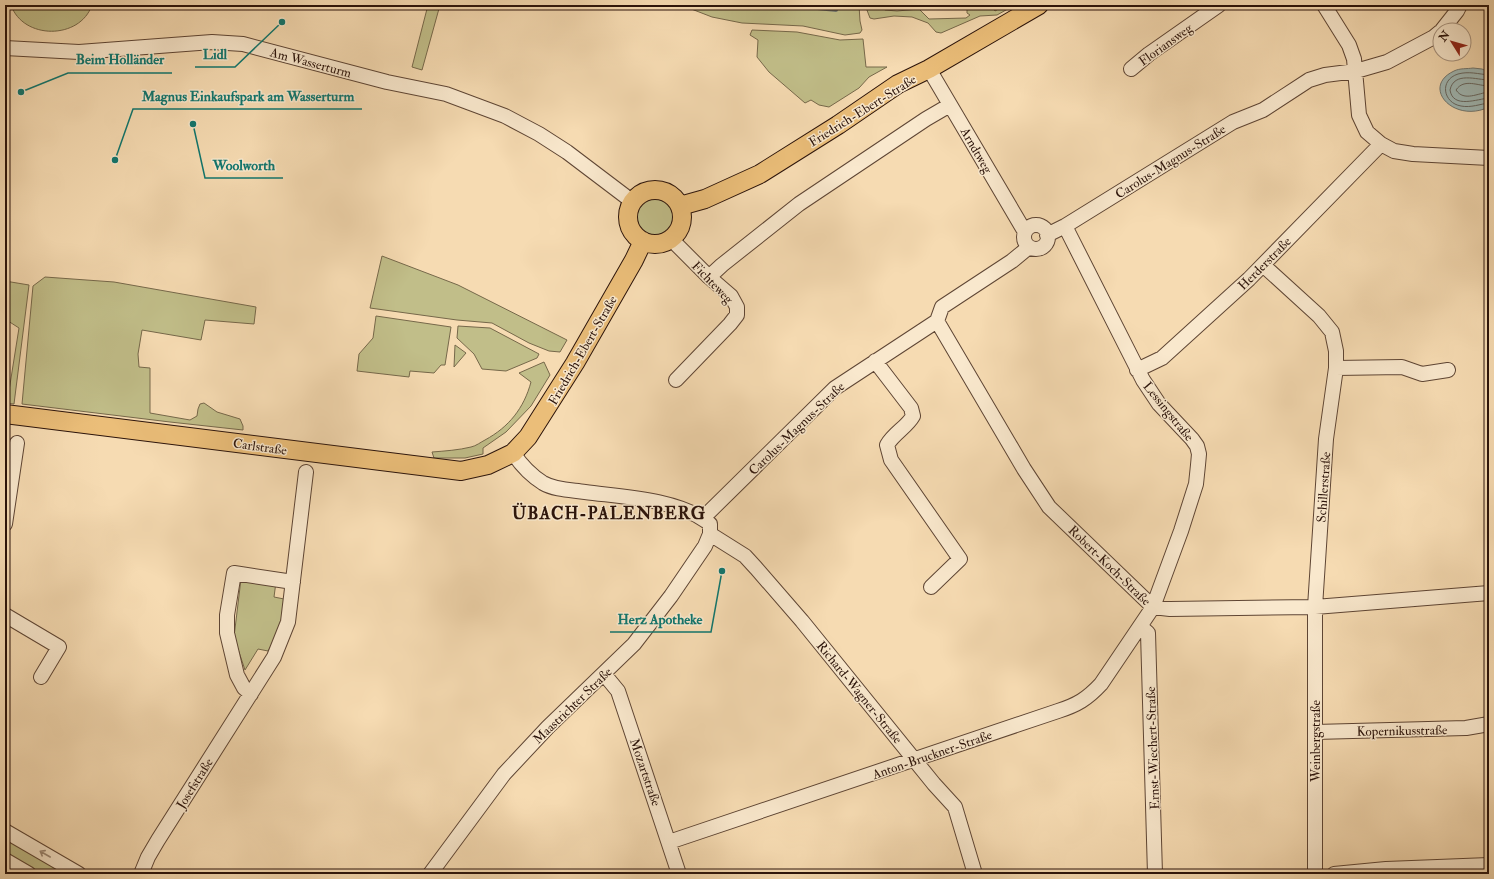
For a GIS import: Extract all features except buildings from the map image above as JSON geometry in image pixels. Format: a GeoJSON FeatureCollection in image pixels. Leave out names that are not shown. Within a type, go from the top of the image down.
{"type":"FeatureCollection","features":[{"type":"Feature","properties":{"kind":"main road","name":"Friedrich-Ebert-Straße"},"geometry":{"type":"LineString","coordinates":[[680,206],[712,196],[760,174],[838,125],[898,84],[929,69],[1039,5]]}},
{"type":"Feature","properties":{"kind":"main road"},"geometry":{"type":"LineString","coordinates":[[659,190],[674,197],[680,206],[682,214],[681,226],[672,239],[660,244],[650,244],[643,241],[632,232],[629,225],[629,213],[633,202],[638,196],[647,192],[659,190]]}},
{"type":"Feature","properties":{"kind":"main road","name":"Friedrich-Ebert-Straße"},"geometry":{"type":"LineString","coordinates":[[513,453],[528,437],[575,364],[634,260],[643,241]]}},
{"type":"Feature","properties":{"kind":"main road","name":"Carlstraße"},"geometry":{"type":"LineString","coordinates":[[5,414],[460,471],[488,465],[513,453]]}},
{"type":"Feature","properties":{"kind":"street","name":"Floriansweg"},"geometry":{"type":"LineString","coordinates":[[1131,69],[1149,54],[1219,5]]}},
{"type":"Feature","properties":{"kind":"street"},"geometry":{"type":"LineString","coordinates":[[1324,5],[1349,44],[1354,59],[1356,72],[1359,115],[1367,132],[1381,144],[1394,150],[1413,154],[1489,158]]}},
{"type":"Feature","properties":{"kind":"street","name":"Carolus-Magnus-Straße"},"geometry":{"type":"LineString","coordinates":[[1448,22],[1460,5]]}},
{"type":"Feature","properties":{"kind":"street","name":"Carolus-Magnus-Straße"},"geometry":{"type":"LineString","coordinates":[[702,518],[835,388],[937,321],[942,307],[1012,261],[1029,247],[1035,249],[1042,247],[1046,242],[1047,235],[1065,226],[1233,122],[1263,110],[1309,80],[1326,75],[1356,72],[1387,62],[1432,38]]}},
{"type":"Feature","properties":{"kind":"street","name":"Am Wasserturm"},"geometry":{"type":"LineString","coordinates":[[5,48],[79,52],[212,42],[243,44],[387,82],[446,94],[505,116],[539,134],[567,152],[633,202]]}},
{"type":"Feature","properties":{"kind":"street","name":"Arndtweg"},"geometry":{"type":"LineString","coordinates":[[929,69],[1025,232]]}},
{"type":"Feature","properties":{"kind":"street"},"geometry":{"type":"LineString","coordinates":[[709,277],[799,204],[926,119],[950,105]]}},
{"type":"Feature","properties":{"kind":"street","name":"Herderstraße"},"geometry":{"type":"LineString","coordinates":[[1137,370],[1162,358],[1249,279],[1381,144]]}},
{"type":"Feature","properties":{"kind":"street"},"geometry":{"type":"LineString","coordinates":[[1029,247],[1024,241],[1025,232],[1029,227],[1036,225],[1045,229],[1047,235]]}},
{"type":"Feature","properties":{"kind":"street","name":"Lessingstraße"},"geometry":{"type":"LineString","coordinates":[[1065,226],[1137,370],[1159,404],[1192,439],[1197,446],[1199,454],[1196,484],[1181,531],[1153,607]]}},
{"type":"Feature","properties":{"kind":"street","name":"Fichteweg"},"geometry":{"type":"LineString","coordinates":[[672,239],[709,277],[731,296],[737,307],[737,315],[730,324],[676,380]]}},
{"type":"Feature","properties":{"kind":"street","name":"Schillerstraße"},"geometry":{"type":"LineString","coordinates":[[1263,265],[1319,316],[1332,332],[1336,351],[1336,368],[1326,439],[1316,607]]}},
{"type":"Feature","properties":{"kind":"street","name":"Robert-Koch-Straße"},"geometry":{"type":"LineString","coordinates":[[937,321],[1024,469],[1049,507],[1153,607],[1170,609],[1316,607],[1489,593]]}},
{"type":"Feature","properties":{"kind":"street"},"geometry":{"type":"LineString","coordinates":[[875,361],[911,408],[913,416],[910,422],[891,438],[887,445],[891,460],[960,559],[931,587]]}},
{"type":"Feature","properties":{"kind":"street"},"geometry":{"type":"LineString","coordinates":[[1336,368],[1402,367],[1422,374],[1448,370]]}},
{"type":"Feature","properties":{"kind":"street"},"geometry":{"type":"LineString","coordinates":[[5,524],[17,443]]}},
{"type":"Feature","properties":{"kind":"street"},"geometry":{"type":"LineString","coordinates":[[513,453],[520,464],[544,483],[561,488],[667,504],[684,509],[710,524],[710,534]]}},
{"type":"Feature","properties":{"kind":"street","name":"Josefstraße"},"geometry":{"type":"LineString","coordinates":[[141,874],[148,857],[158,840],[274,657],[288,622],[306,472]]}},
{"type":"Feature","properties":{"kind":"street","name":"Maastrichter Straße"},"geometry":{"type":"LineString","coordinates":[[430,874],[504,774],[548,727],[634,644],[671,596],[705,546],[710,534]]}},
{"type":"Feature","properties":{"kind":"street","name":"Richard-Wagner-Straße"},"geometry":{"type":"LineString","coordinates":[[710,534],[745,556],[756,568],[802,621],[955,807],[975,874]]}},
{"type":"Feature","properties":{"kind":"street"},"geometry":{"type":"LineString","coordinates":[[251,694],[244,688],[237,675],[227,633],[227,616],[234,573],[293,582]]}},
{"type":"Feature","properties":{"kind":"street","name":"Anton-Bruckner-Straße"},"geometry":{"type":"LineString","coordinates":[[669,842],[915,760],[1082,702],[1101,684],[1153,607]]}},
{"type":"Feature","properties":{"kind":"street","name":"Weinbergstraße"},"geometry":{"type":"LineString","coordinates":[[1315,874],[1316,607]]}},
{"type":"Feature","properties":{"kind":"street"},"geometry":{"type":"LineString","coordinates":[[5,615],[59,647],[41,677]]}},
{"type":"Feature","properties":{"kind":"street","name":"Ernst-Wiechert-Straße"},"geometry":{"type":"LineString","coordinates":[[1140,626],[1148,633],[1155,874]]}},
{"type":"Feature","properties":{"kind":"street","name":"Mozartstraße"},"geometry":{"type":"LineString","coordinates":[[604,674],[618,691],[679,874]]}},
{"type":"Feature","properties":{"kind":"street","name":"Kopernikusstraße"},"geometry":{"type":"LineString","coordinates":[[1315,732],[1466,728],[1489,724]]}},
{"type":"Feature","properties":{"kind":"street"},"geometry":{"type":"LineString","coordinates":[[5,831],[79,874]]}},
{"type":"Feature","properties":{"kind":"street"},"geometry":{"type":"LineString","coordinates":[[5,860],[29,874]]}},
{"type":"Feature","properties":{"kind":"street"},"geometry":{"type":"LineString","coordinates":[[1334,874],[1386,869],[1489,865]]}},
{"type":"Feature","properties":{"kind":"shaded area"},"geometry":{"type":"Polygon","coordinates":[[[11,5],[92,5],[86,16],[76,25],[64,30],[52,31],[39,30],[27,25],[17,16],[11,5]]]}},
{"type":"Feature","properties":{"kind":"shaded area"},"geometry":{"type":"Polygon","coordinates":[[[428,5],[440,5],[422,70],[412,67],[428,5]]]}},
{"type":"Feature","properties":{"kind":"shaded area"},"geometry":{"type":"Polygon","coordinates":[[[681,5],[859,5],[862,30],[860,33],[845,35],[803,26],[742,23],[712,17],[681,5]]]}},
{"type":"Feature","properties":{"kind":"shaded area"},"geometry":{"type":"Polygon","coordinates":[[[865,5],[879,5],[885,10],[897,11],[919,9],[929,19],[966,18],[970,15],[967,13],[967,9],[978,9],[991,5],[995,11],[1005,5],[1015,5],[997,15],[980,16],[941,33],[936,32],[928,23],[912,17],[894,16],[874,19],[870,18],[865,5]]]}},
{"type":"Feature","properties":{"kind":"shaded area"},"geometry":{"type":"Polygon","coordinates":[[[752,30],[797,32],[840,40],[863,39],[866,67],[887,67],[869,77],[859,88],[829,107],[819,105],[811,100],[805,103],[769,72],[757,57],[758,40],[750,35],[752,30]]]}},
{"type":"Feature","properties":{"kind":"shaded area"},"geometry":{"type":"Polygon","coordinates":[[[650,196],[658,196],[669,202],[675,213],[675,221],[669,232],[658,238],[650,238],[639,232],[633,221],[633,213],[639,202],[650,196]]]}},
{"type":"Feature","properties":{"kind":"shaded area"},"geometry":{"type":"Polygon","coordinates":[[[382,256],[458,285],[567,340],[560,352],[549,351],[529,343],[492,323],[457,320],[370,308],[382,256]]]}},
{"type":"Feature","properties":{"kind":"shaded area"},"geometry":{"type":"Polygon","coordinates":[[[45,277],[114,282],[256,307],[254,324],[205,320],[201,340],[142,330],[138,354],[139,367],[150,368],[150,413],[190,420],[197,416],[200,404],[204,403],[217,412],[240,419],[243,430],[22,404],[33,286],[45,277]]]}},
{"type":"Feature","properties":{"kind":"shaded area"},"geometry":{"type":"Polygon","coordinates":[[[5,281],[29,285],[14,404],[5,403],[5,397],[8,397],[19,328],[5,319],[5,281]]]}},
{"type":"Feature","properties":{"kind":"shaded area"},"geometry":{"type":"Polygon","coordinates":[[[376,316],[451,327],[445,365],[441,365],[434,373],[410,371],[409,377],[357,371],[359,354],[373,338],[376,316]]]}},
{"type":"Feature","properties":{"kind":"shaded area"},"geometry":{"type":"Polygon","coordinates":[[[458,326],[490,328],[539,354],[537,358],[506,371],[482,369],[474,354],[457,338],[458,326]]]}},
{"type":"Feature","properties":{"kind":"shaded area"},"geometry":{"type":"Polygon","coordinates":[[[455,345],[466,353],[454,367],[455,345]]]}},
{"type":"Feature","properties":{"kind":"shaded area"},"geometry":{"type":"Polygon","coordinates":[[[544,362],[550,375],[531,406],[506,432],[483,448],[483,454],[465,458],[434,458],[432,452],[457,450],[473,446],[494,435],[508,423],[520,408],[531,382],[519,373],[544,362]]]}},
{"type":"Feature","properties":{"kind":"shaded area"},"geometry":{"type":"Polygon","coordinates":[[[241,579],[276,582],[274,597],[284,599],[280,630],[268,651],[258,649],[245,670],[234,637],[241,579]]]}},
{"type":"Feature","properties":{"kind":"shaded area"},"geometry":{"type":"Polygon","coordinates":[[[5,837],[69,874],[37,874],[5,856],[5,837]]]}},
{"type":"Feature","properties":{"kind":"water"},"geometry":{"type":"Polygon","coordinates":[[[1473,68],[1482,69],[1489,72],[1489,107],[1476,111],[1464,111],[1454,107],[1446,101],[1441,94],[1440,86],[1444,78],[1454,71],[1473,68]]]}},
{"type":"Feature","properties":{"kind":"waterway"},"geometry":{"type":"LineString","coordinates":[[790,5],[836,10]]}},
{"type":"Feature","properties":{"kind":"place","name":"Lidl"},"geometry":{"type":"Point","coordinates":[282,22]}},
{"type":"Feature","properties":{"kind":"place","name":"Beim Holländer"},"geometry":{"type":"Point","coordinates":[21,92]}},
{"type":"Feature","properties":{"kind":"place","name":"Woolworth"},"geometry":{"type":"Point","coordinates":[193,124]}},
{"type":"Feature","properties":{"kind":"place","name":"Magnus Einkaufspark am Wasserturm"},"geometry":{"type":"Point","coordinates":[115,160]}},
{"type":"Feature","properties":{"kind":"place","name":"Herz Apotheke"},"geometry":{"type":"Point","coordinates":[722,571]}},
{"type":"Feature","properties":{"kind":"district","name":"ÜBACH-PALENBERG"},"geometry":{"type":"Point","coordinates":[609,513]}}]}
